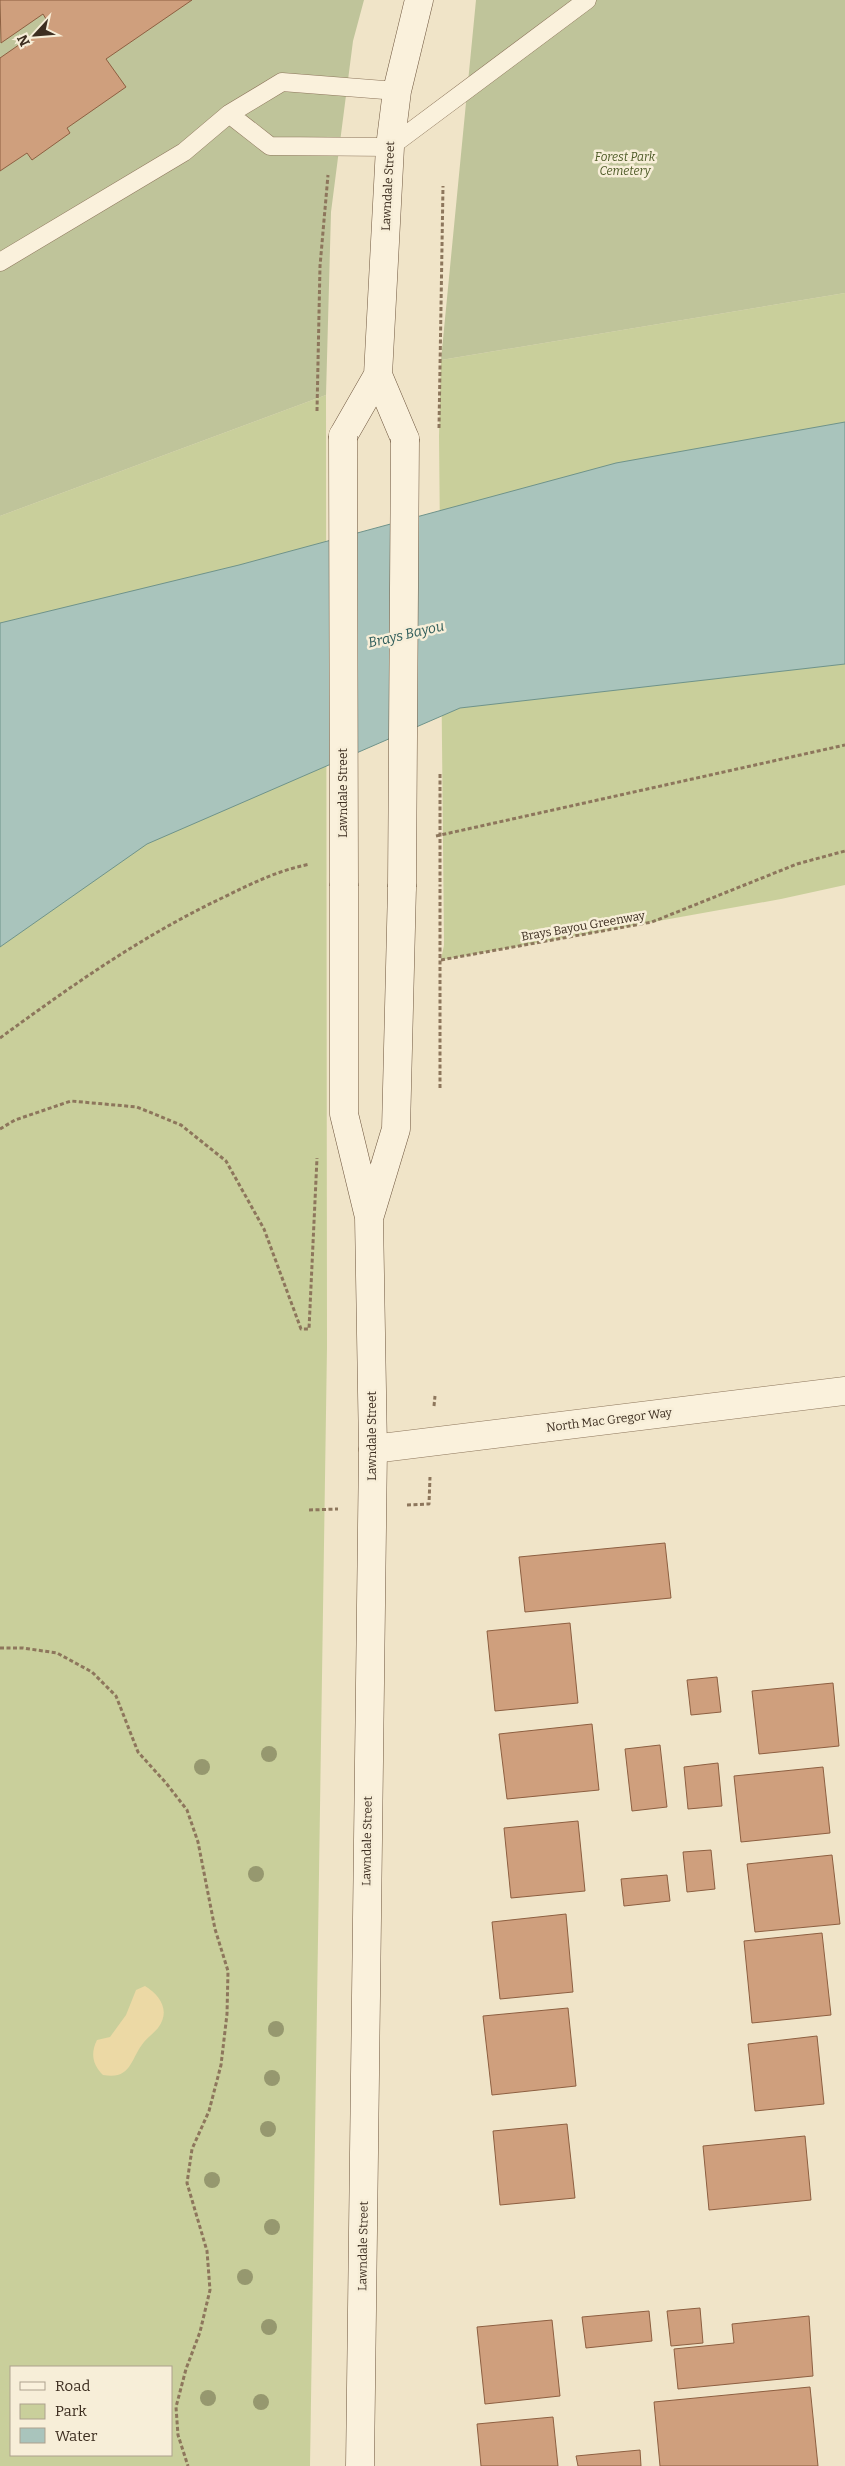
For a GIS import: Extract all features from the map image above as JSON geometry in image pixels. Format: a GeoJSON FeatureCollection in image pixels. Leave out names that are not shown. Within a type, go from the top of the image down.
{"type":"FeatureCollection","features":[{"type":"Feature","properties":{"kind":"main road","name":"Lawndale Street"},"geometry":{"type":"LineString","coordinates":[[369,1217],[396,1129],[402,887],[405,438],[378,375],[390,147],[397,91],[419,0]]}},
{"type":"Feature","properties":{"kind":"main road","name":"Lawndale Street"},"geometry":{"type":"LineString","coordinates":[[360,2466],[373,1449],[369,1217],[344,1114],[343,436],[378,375]]}},
{"type":"Feature","properties":{"kind":"main road","name":"North Mac Gregor Way"},"geometry":{"type":"LineString","coordinates":[[373,1449],[845,1391]]}},
{"type":"Feature","properties":{"kind":"lane"},"geometry":{"type":"LineString","coordinates":[[229,114],[270,146],[390,147],[587,0]]}},
{"type":"Feature","properties":{"kind":"lane"},"geometry":{"type":"LineString","coordinates":[[0,262],[184,152],[229,114],[282,82],[397,91]]}},
{"type":"Feature","properties":{"kind":"path"},"geometry":{"type":"LineString","coordinates":[[316,417],[320,266],[330,147]]}},
{"type":"Feature","properties":{"kind":"path"},"geometry":{"type":"LineString","coordinates":[[439,436],[443,186]]}},
{"type":"Feature","properties":{"kind":"path","name":"Brays Bayou Greenway"},"geometry":{"type":"LineString","coordinates":[[441,960],[652,922],[797,864],[845,852]]}},
{"type":"Feature","properties":{"kind":"path"},"geometry":{"type":"LineString","coordinates":[[440,886],[440,1088]]}},
{"type":"Feature","properties":{"kind":"path"},"geometry":{"type":"LineString","coordinates":[[0,1129],[15,1120],[71,1101],[137,1107],[181,1125],[226,1161],[264,1229],[301,1329],[309,1329],[312,1288]]}},
{"type":"Feature","properties":{"kind":"path"},"geometry":{"type":"LineString","coordinates":[[0,1648],[23,1648],[57,1654],[92,1672],[116,1696],[138,1752],[187,1810],[198,1842],[215,1929],[228,1972],[227,2014],[221,2065],[209,2111],[192,2149],[187,2183],[206,2251],[210,2290],[200,2332],[186,2369],[176,2407],[178,2435],[188,2466]]}},
{"type":"Feature","properties":{"kind":"green space"},"geometry":{"type":"Polygon","coordinates":[[[0,0],[364,0],[353,41],[331,212],[326,395],[0,516],[0,0]]]}},
{"type":"Feature","properties":{"kind":"green space","name":"Forest Park Cemetery"},"geometry":{"type":"Polygon","coordinates":[[[476,0],[845,0],[845,293],[441,360],[476,0]]]}},
{"type":"Feature","properties":{"kind":"green space"},"geometry":{"type":"Polygon","coordinates":[[[845,293],[845,885],[781,899],[441,960],[444,945],[439,436],[441,360],[845,293]]]}},
{"type":"Feature","properties":{"kind":"green space"},"geometry":{"type":"Polygon","coordinates":[[[326,395],[327,1347],[310,2466],[0,2466],[0,516],[326,395]]]}},
{"type":"Feature","properties":{"kind":"sand"},"geometry":{"type":"Polygon","coordinates":[[[145,1986],[155,1994],[162,2004],[164,2016],[162,2022],[144,2042],[125,2071],[113,2076],[103,2075],[95,2063],[93,2055],[97,2040],[110,2037],[126,2015],[136,1990],[145,1986]]]}},
{"type":"Feature","properties":{"kind":"water","name":"Brays Bayou"},"geometry":{"type":"Polygon","coordinates":[[[845,422],[845,664],[460,708],[147,844],[0,947],[0,623],[239,565],[616,463],[845,422]]]}},
{"type":"Feature","properties":{"kind":"building"},"geometry":{"type":"Polygon","coordinates":[[[0,0],[192,0],[106,59],[126,87],[67,128],[70,133],[32,160],[27,153],[0,171],[0,58],[49,24],[43,14],[1,43],[0,0]]]}},
{"type":"Feature","properties":{"kind":"building"},"geometry":{"type":"Polygon","coordinates":[[[665,1543],[671,1598],[525,1612],[519,1557],[665,1543]]]}},
{"type":"Feature","properties":{"kind":"building"},"geometry":{"type":"Polygon","coordinates":[[[570,1623],[578,1703],[495,1711],[487,1631],[570,1623]]]}},
{"type":"Feature","properties":{"kind":"building"},"geometry":{"type":"Polygon","coordinates":[[[717,1677],[721,1712],[691,1715],[687,1680],[717,1677]]]}},
{"type":"Feature","properties":{"kind":"building"},"geometry":{"type":"Polygon","coordinates":[[[833,1683],[839,1746],[759,1754],[752,1691],[833,1683]]]}},
{"type":"Feature","properties":{"kind":"building"},"geometry":{"type":"Polygon","coordinates":[[[592,1724],[599,1790],[507,1799],[499,1734],[592,1724]]]}},
{"type":"Feature","properties":{"kind":"building"},"geometry":{"type":"Polygon","coordinates":[[[660,1745],[667,1807],[632,1811],[625,1749],[660,1745]]]}},
{"type":"Feature","properties":{"kind":"building"},"geometry":{"type":"Polygon","coordinates":[[[718,1763],[722,1806],[688,1809],[684,1767],[718,1763]]]}},
{"type":"Feature","properties":{"kind":"building"},"geometry":{"type":"Polygon","coordinates":[[[823,1767],[830,1833],[741,1842],[734,1776],[823,1767]]]}},
{"type":"Feature","properties":{"kind":"building"},"geometry":{"type":"Polygon","coordinates":[[[578,1821],[585,1891],[511,1898],[504,1828],[578,1821]]]}},
{"type":"Feature","properties":{"kind":"building"},"geometry":{"type":"Polygon","coordinates":[[[711,1850],[715,1889],[687,1892],[683,1852],[711,1850]]]}},
{"type":"Feature","properties":{"kind":"building"},"geometry":{"type":"Polygon","coordinates":[[[832,1855],[840,1924],[755,1932],[747,1864],[832,1855]]]}},
{"type":"Feature","properties":{"kind":"building"},"geometry":{"type":"Polygon","coordinates":[[[667,1875],[670,1901],[624,1906],[621,1879],[667,1875]]]}},
{"type":"Feature","properties":{"kind":"building"},"geometry":{"type":"Polygon","coordinates":[[[566,1914],[573,1992],[500,1999],[492,1922],[566,1914]]]}},
{"type":"Feature","properties":{"kind":"building"},"geometry":{"type":"Polygon","coordinates":[[[822,1933],[831,2015],[752,2023],[744,1941],[822,1933]]]}},
{"type":"Feature","properties":{"kind":"building"},"geometry":{"type":"Polygon","coordinates":[[[568,2008],[576,2086],[492,2095],[483,2016],[568,2008]]]}},
{"type":"Feature","properties":{"kind":"building"},"geometry":{"type":"Polygon","coordinates":[[[817,2036],[824,2104],[755,2111],[748,2044],[817,2036]]]}},
{"type":"Feature","properties":{"kind":"building"},"geometry":{"type":"Polygon","coordinates":[[[567,2124],[575,2198],[500,2205],[493,2131],[567,2124]]]}},
{"type":"Feature","properties":{"kind":"building"},"geometry":{"type":"Polygon","coordinates":[[[805,2136],[811,2200],[709,2210],[703,2146],[805,2136]]]}},
{"type":"Feature","properties":{"kind":"building"},"geometry":{"type":"Polygon","coordinates":[[[700,2308],[703,2343],[671,2346],[667,2311],[700,2308]]]}},
{"type":"Feature","properties":{"kind":"building"},"geometry":{"type":"Polygon","coordinates":[[[649,2311],[652,2341],[586,2348],[582,2317],[649,2311]]]}},
{"type":"Feature","properties":{"kind":"building"},"geometry":{"type":"Polygon","coordinates":[[[809,2316],[813,2376],[678,2389],[674,2349],[734,2343],[732,2324],[809,2316]]]}},
{"type":"Feature","properties":{"kind":"building"},"geometry":{"type":"Polygon","coordinates":[[[552,2320],[560,2396],[485,2404],[477,2327],[552,2320]]]}},
{"type":"Feature","properties":{"kind":"building"},"geometry":{"type":"Polygon","coordinates":[[[810,2387],[818,2466],[660,2466],[654,2402],[810,2387]]]}},
{"type":"Feature","properties":{"kind":"building"},"geometry":{"type":"Polygon","coordinates":[[[553,2417],[558,2466],[481,2466],[477,2424],[553,2417]]]}},
{"type":"Feature","properties":{"kind":"building"},"geometry":{"type":"Polygon","coordinates":[[[640,2450],[641,2466],[578,2466],[576,2456],[640,2450]]]}}]}
